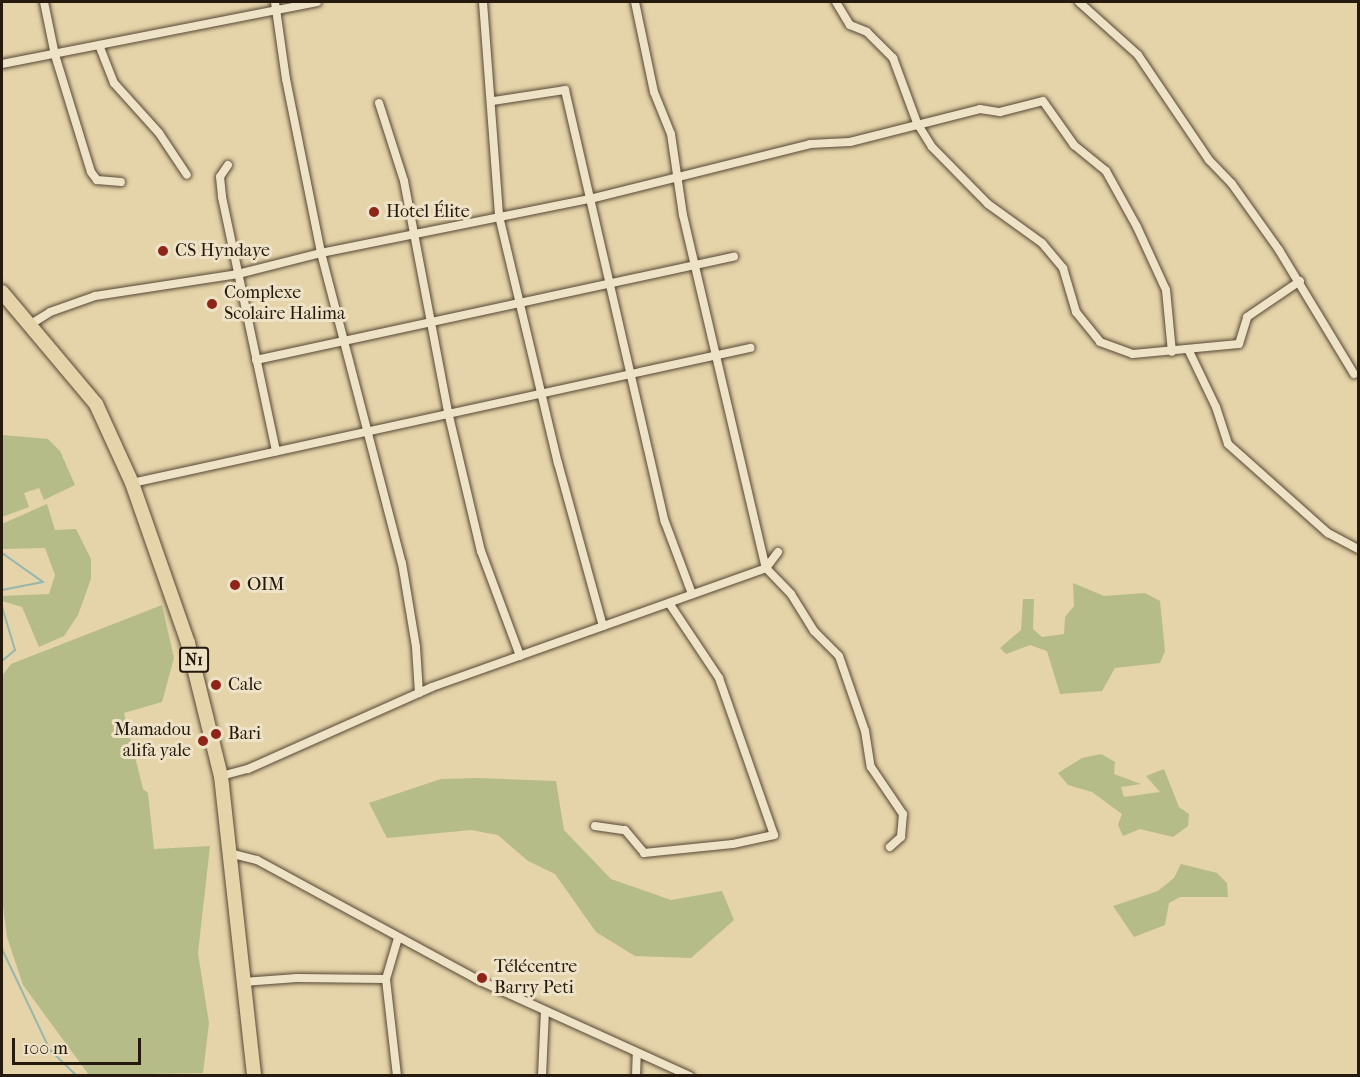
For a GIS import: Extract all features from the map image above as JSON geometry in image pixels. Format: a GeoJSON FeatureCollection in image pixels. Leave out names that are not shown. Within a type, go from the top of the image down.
{"type":"FeatureCollection","features":[{"type":"Feature","properties":{"kind":"highway","name":"N1"},"geometry":{"type":"LineString","coordinates":[[2,292],[32,324],[96,404],[132,483],[201,682],[221,777],[254,1076]]}},
{"type":"Feature","properties":{"kind":"street"},"geometry":{"type":"LineString","coordinates":[[44,2],[55,55],[91,172],[97,180],[121,182]]}},
{"type":"Feature","properties":{"kind":"street"},"geometry":{"type":"LineString","coordinates":[[2,64],[55,55],[275,5],[317,2]]}},
{"type":"Feature","properties":{"kind":"street"},"geometry":{"type":"LineString","coordinates":[[483,2],[493,101],[499,216],[544,392],[558,463],[603,626]]}},
{"type":"Feature","properties":{"kind":"street"},"geometry":{"type":"LineString","coordinates":[[635,2],[654,92],[671,134],[695,262],[766,568],[790,594],[814,631],[839,656],[865,731],[871,767],[903,814],[901,837],[890,847]]}},
{"type":"Feature","properties":{"kind":"street"},"geometry":{"type":"LineString","coordinates":[[836,2],[850,24],[867,32],[893,58],[917,123],[932,147],[988,204],[1042,243],[1063,268],[1076,312],[1100,342],[1133,354],[1189,351],[1239,344],[1247,317],[1300,281]]}},
{"type":"Feature","properties":{"kind":"street"},"geometry":{"type":"LineString","coordinates":[[1079,2],[1138,55],[1209,160],[1232,184],[1300,281],[1354,374]]}},
{"type":"Feature","properties":{"kind":"street"},"geometry":{"type":"LineString","coordinates":[[275,5],[285,79],[321,253],[366,433],[402,563],[416,647],[419,693]]}},
{"type":"Feature","properties":{"kind":"street"},"geometry":{"type":"LineString","coordinates":[[99,45],[114,83],[159,133],[188,175]]}},
{"type":"Feature","properties":{"kind":"street"},"geometry":{"type":"LineString","coordinates":[[493,101],[565,90],[665,522],[692,594]]}},
{"type":"Feature","properties":{"kind":"street"},"geometry":{"type":"LineString","coordinates":[[32,324],[50,312],[95,296],[238,274],[321,253],[590,199],[800,147],[850,142],[917,123],[980,109],[1000,112],[1043,101],[1074,145],[1106,171],[1137,227],[1166,290],[1172,352]]}},
{"type":"Feature","properties":{"kind":"street"},"geometry":{"type":"LineString","coordinates":[[380,103],[404,181],[434,324],[448,416],[481,551],[520,656]]}},
{"type":"Feature","properties":{"kind":"street"},"geometry":{"type":"LineString","coordinates":[[228,165],[220,185],[276,451]]}},
{"type":"Feature","properties":{"kind":"street"},"geometry":{"type":"LineString","coordinates":[[256,360],[434,324],[695,262],[734,257]]}},
{"type":"Feature","properties":{"kind":"street"},"geometry":{"type":"LineString","coordinates":[[132,483],[448,416],[544,392],[750,348]]}},
{"type":"Feature","properties":{"kind":"street"},"geometry":{"type":"LineString","coordinates":[[1189,351],[1216,407],[1228,444],[1328,533],[1359,549]]}},
{"type":"Feature","properties":{"kind":"street"},"geometry":{"type":"LineString","coordinates":[[221,777],[248,769],[419,693],[766,568],[778,552]]}},
{"type":"Feature","properties":{"kind":"street"},"geometry":{"type":"LineString","coordinates":[[595,826],[625,831],[644,853],[733,844],[774,835],[719,678],[669,603]]}},
{"type":"Feature","properties":{"kind":"street"},"geometry":{"type":"LineString","coordinates":[[229,853],[257,860],[398,938],[545,1011],[690,1076]]}},
{"type":"Feature","properties":{"kind":"street"},"geometry":{"type":"LineString","coordinates":[[397,1076],[386,980],[398,938]]}},
{"type":"Feature","properties":{"kind":"street"},"geometry":{"type":"LineString","coordinates":[[243,982],[297,978],[386,980]]}},
{"type":"Feature","properties":{"kind":"street"},"geometry":{"type":"LineString","coordinates":[[542,1076],[545,1011]]}},
{"type":"Feature","properties":{"kind":"street"},"geometry":{"type":"LineString","coordinates":[[636,1076],[637,1053]]}},
{"type":"Feature","properties":{"kind":"green space"},"geometry":{"type":"Polygon","coordinates":[[[2,435],[48,439],[60,451],[75,485],[44,500],[39,488],[24,493],[29,507],[2,517],[2,435]]]}},
{"type":"Feature","properties":{"kind":"green space"},"geometry":{"type":"Polygon","coordinates":[[[47,504],[55,530],[76,529],[91,559],[91,579],[78,615],[64,636],[39,647],[22,607],[2,601],[2,596],[49,594],[55,575],[45,548],[2,549],[2,524],[47,504]]]}},
{"type":"Feature","properties":{"kind":"green space"},"geometry":{"type":"Polygon","coordinates":[[[1073,583],[1104,596],[1145,593],[1160,601],[1165,651],[1160,663],[1115,668],[1102,691],[1060,694],[1047,651],[1030,645],[1006,654],[1000,648],[1021,630],[1023,599],[1034,599],[1033,629],[1042,637],[1064,634],[1065,617],[1074,606],[1073,583]]]}},
{"type":"Feature","properties":{"kind":"green space"},"geometry":{"type":"Polygon","coordinates":[[[162,605],[174,658],[162,702],[124,713],[143,789],[148,793],[154,849],[210,846],[198,953],[209,1023],[203,1073],[89,1075],[23,985],[7,937],[2,898],[2,676],[11,664],[162,605]]]}},
{"type":"Feature","properties":{"kind":"green space"},"geometry":{"type":"Polygon","coordinates":[[[1101,754],[1115,762],[1114,774],[1141,784],[1121,787],[1124,797],[1160,792],[1146,776],[1164,769],[1179,807],[1189,814],[1188,826],[1173,837],[1140,829],[1123,836],[1118,825],[1122,814],[1092,792],[1068,785],[1058,773],[1082,758],[1101,754]]]}},
{"type":"Feature","properties":{"kind":"green space"},"geometry":{"type":"Polygon","coordinates":[[[441,779],[556,781],[564,830],[611,879],[671,900],[722,891],[734,920],[691,958],[635,956],[596,932],[555,874],[528,861],[498,835],[471,830],[387,838],[369,803],[441,779]]]}},
{"type":"Feature","properties":{"kind":"green space"},"geometry":{"type":"Polygon","coordinates":[[[1181,864],[1217,873],[1227,883],[1228,897],[1180,897],[1169,903],[1165,925],[1134,937],[1113,906],[1158,891],[1174,878],[1181,864]]]}},
{"type":"Feature","properties":{"kind":"waterway"},"geometry":{"type":"LineString","coordinates":[[2,553],[43,582],[2,590]]}},
{"type":"Feature","properties":{"kind":"waterway"},"geometry":{"type":"LineString","coordinates":[[2,607],[15,650],[2,661]]}},
{"type":"Feature","properties":{"kind":"waterway"},"geometry":{"type":"LineString","coordinates":[[2,949],[50,1050],[77,1076]]}},
{"type":"Feature","properties":{"kind":"place","name":"Hotel Élite"},"geometry":{"type":"Point","coordinates":[374,212]}},
{"type":"Feature","properties":{"kind":"place","name":"CS Hyndaye"},"geometry":{"type":"Point","coordinates":[163,251]}},
{"type":"Feature","properties":{"kind":"place","name":"Complexe Scolaire Halima"},"geometry":{"type":"Point","coordinates":[212,304]}},
{"type":"Feature","properties":{"kind":"place","name":"OIM"},"geometry":{"type":"Point","coordinates":[235,585]}},
{"type":"Feature","properties":{"kind":"place","name":"Cale"},"geometry":{"type":"Point","coordinates":[216,685]}},
{"type":"Feature","properties":{"kind":"place","name":"Bari"},"geometry":{"type":"Point","coordinates":[216,734]}},
{"type":"Feature","properties":{"kind":"place","name":"Mamadou alifa yale"},"geometry":{"type":"Point","coordinates":[203,741]}},
{"type":"Feature","properties":{"kind":"place","name":"Télécentre Barry Peti"},"geometry":{"type":"Point","coordinates":[482,978]}}]}
